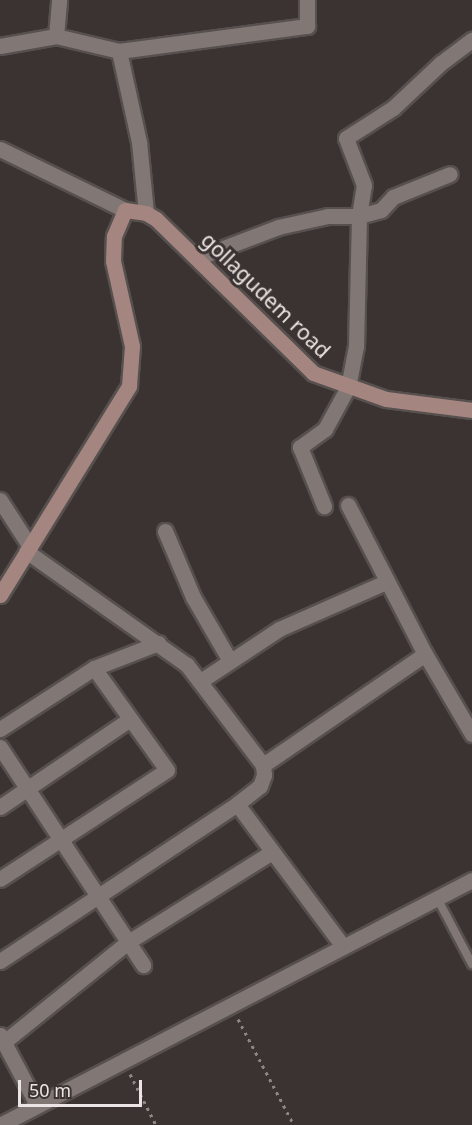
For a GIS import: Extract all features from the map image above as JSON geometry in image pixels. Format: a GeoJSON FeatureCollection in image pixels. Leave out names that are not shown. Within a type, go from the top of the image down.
{"type":"FeatureCollection","features":[{"type":"Feature","properties":{"kind":"street"},"geometry":{"type":"LineString","coordinates":[[56,36],[59,0]]}},
{"type":"Feature","properties":{"kind":"street"},"geometry":{"type":"LineString","coordinates":[[0,46],[56,36],[119,51],[307,26],[307,0]]}},
{"type":"Feature","properties":{"kind":"street"},"geometry":{"type":"LineString","coordinates":[[324,506],[300,447],[325,429],[348,387],[356,346],[359,216],[364,184],[346,138],[393,108],[441,63],[472,40]]}},
{"type":"Feature","properties":{"kind":"street"},"geometry":{"type":"LineString","coordinates":[[0,149],[125,210],[146,213],[139,142],[119,51]]}},
{"type":"Feature","properties":{"kind":"street"},"geometry":{"type":"LineString","coordinates":[[197,258],[278,228],[328,216],[359,216],[381,210],[393,196],[450,174]]}},
{"type":"Feature","properties":{"kind":"street"},"geometry":{"type":"LineString","coordinates":[[0,595],[129,386],[134,364],[132,346],[113,261],[114,236],[125,210]]}},
{"type":"Feature","properties":{"kind":"street","name":"gollagudem road"},"geometry":{"type":"LineString","coordinates":[[146,213],[197,258],[313,373],[386,399],[472,410]]}},
{"type":"Feature","properties":{"kind":"street"},"geometry":{"type":"LineString","coordinates":[[0,500],[28,548],[159,643],[202,680],[263,765],[260,786],[237,804],[0,961]]}},
{"type":"Feature","properties":{"kind":"street"},"geometry":{"type":"LineString","coordinates":[[348,505],[386,582],[472,734]]}},
{"type":"Feature","properties":{"kind":"street"},"geometry":{"type":"LineString","coordinates":[[165,531],[194,597],[229,659]]}},
{"type":"Feature","properties":{"kind":"street"},"geometry":{"type":"LineString","coordinates":[[202,680],[229,659],[279,629],[386,582]]}},
{"type":"Feature","properties":{"kind":"street"},"geometry":{"type":"LineString","coordinates":[[0,729],[94,668],[159,643]]}},
{"type":"Feature","properties":{"kind":"street"},"geometry":{"type":"LineString","coordinates":[[263,765],[425,654]]}},
{"type":"Feature","properties":{"kind":"street"},"geometry":{"type":"LineString","coordinates":[[0,879],[63,841],[167,770],[94,668]]}},
{"type":"Feature","properties":{"kind":"street"},"geometry":{"type":"LineString","coordinates":[[0,807],[130,719]]}},
{"type":"Feature","properties":{"kind":"street"},"geometry":{"type":"LineString","coordinates":[[0,747],[143,964]]}},
{"type":"Feature","properties":{"kind":"street"},"geometry":{"type":"LineString","coordinates":[[237,804],[343,946]]}},
{"type":"Feature","properties":{"kind":"street"},"geometry":{"type":"LineString","coordinates":[[37,1105],[2,1039],[128,942],[272,852]]}},
{"type":"Feature","properties":{"kind":"street"},"geometry":{"type":"LineString","coordinates":[[0,1125],[123,1059],[472,880]]}},
{"type":"Feature","properties":{"kind":"lane"},"geometry":{"type":"LineString","coordinates":[[437,898],[472,964]]}},
{"type":"Feature","properties":{"kind":"path"},"geometry":{"type":"LineString","coordinates":[[230,1005],[294,1125]]}},
{"type":"Feature","properties":{"kind":"path"},"geometry":{"type":"LineString","coordinates":[[123,1059],[156,1125]]}}]}
